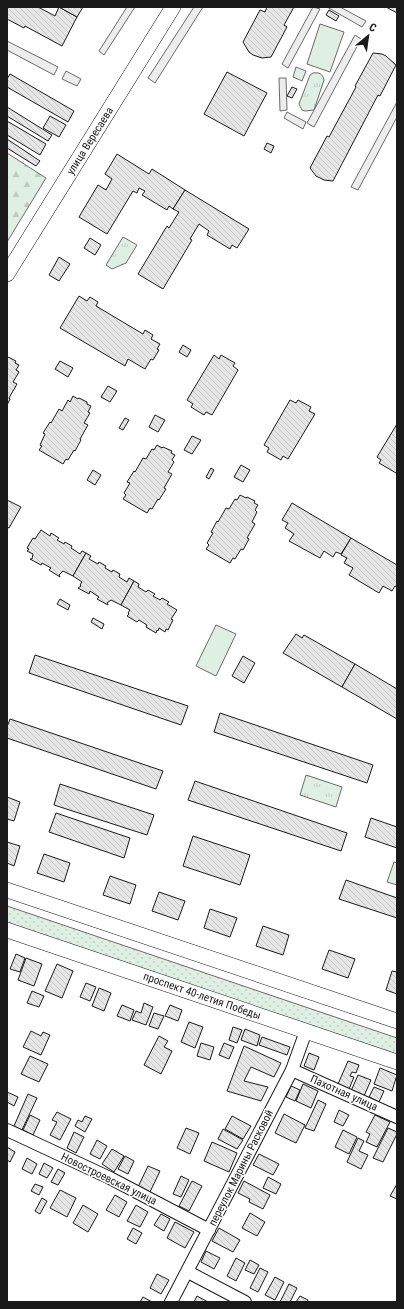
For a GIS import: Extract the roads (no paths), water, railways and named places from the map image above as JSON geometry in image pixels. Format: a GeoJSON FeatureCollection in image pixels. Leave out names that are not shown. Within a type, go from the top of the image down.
{"type":"FeatureCollection","features":[{"type":"Feature","properties":{"kind":"main road","name":"улица Вересаева"},"geometry":{"type":"LineString","coordinates":[[7,274],[173,7]]}},
{"type":"Feature","properties":{"kind":"main road"},"geometry":{"type":"LineString","coordinates":[[7,890],[397,1021]]}},
{"type":"Feature","properties":{"kind":"main road","name":"проспект 40-летия Победы"},"geometry":{"type":"LineString","coordinates":[[7,930],[397,1062]]}},
{"type":"Feature","properties":{"kind":"street","name":"переулок Марины Расковой"},"geometry":{"type":"LineString","coordinates":[[171,1302],[188,1272],[292,1070],[306,1031]]}},
{"type":"Feature","properties":{"kind":"street","name":"Пахотная улица"},"geometry":{"type":"LineString","coordinates":[[292,1070],[397,1117]]}},
{"type":"Feature","properties":{"kind":"street","name":"Новостроевская улица"},"geometry":{"type":"LineString","coordinates":[[7,1130],[110,1178],[209,1230]]}},
{"type":"Feature","properties":{"kind":"street"},"geometry":{"type":"LineString","coordinates":[[188,1272],[245,1302]]}}]}
